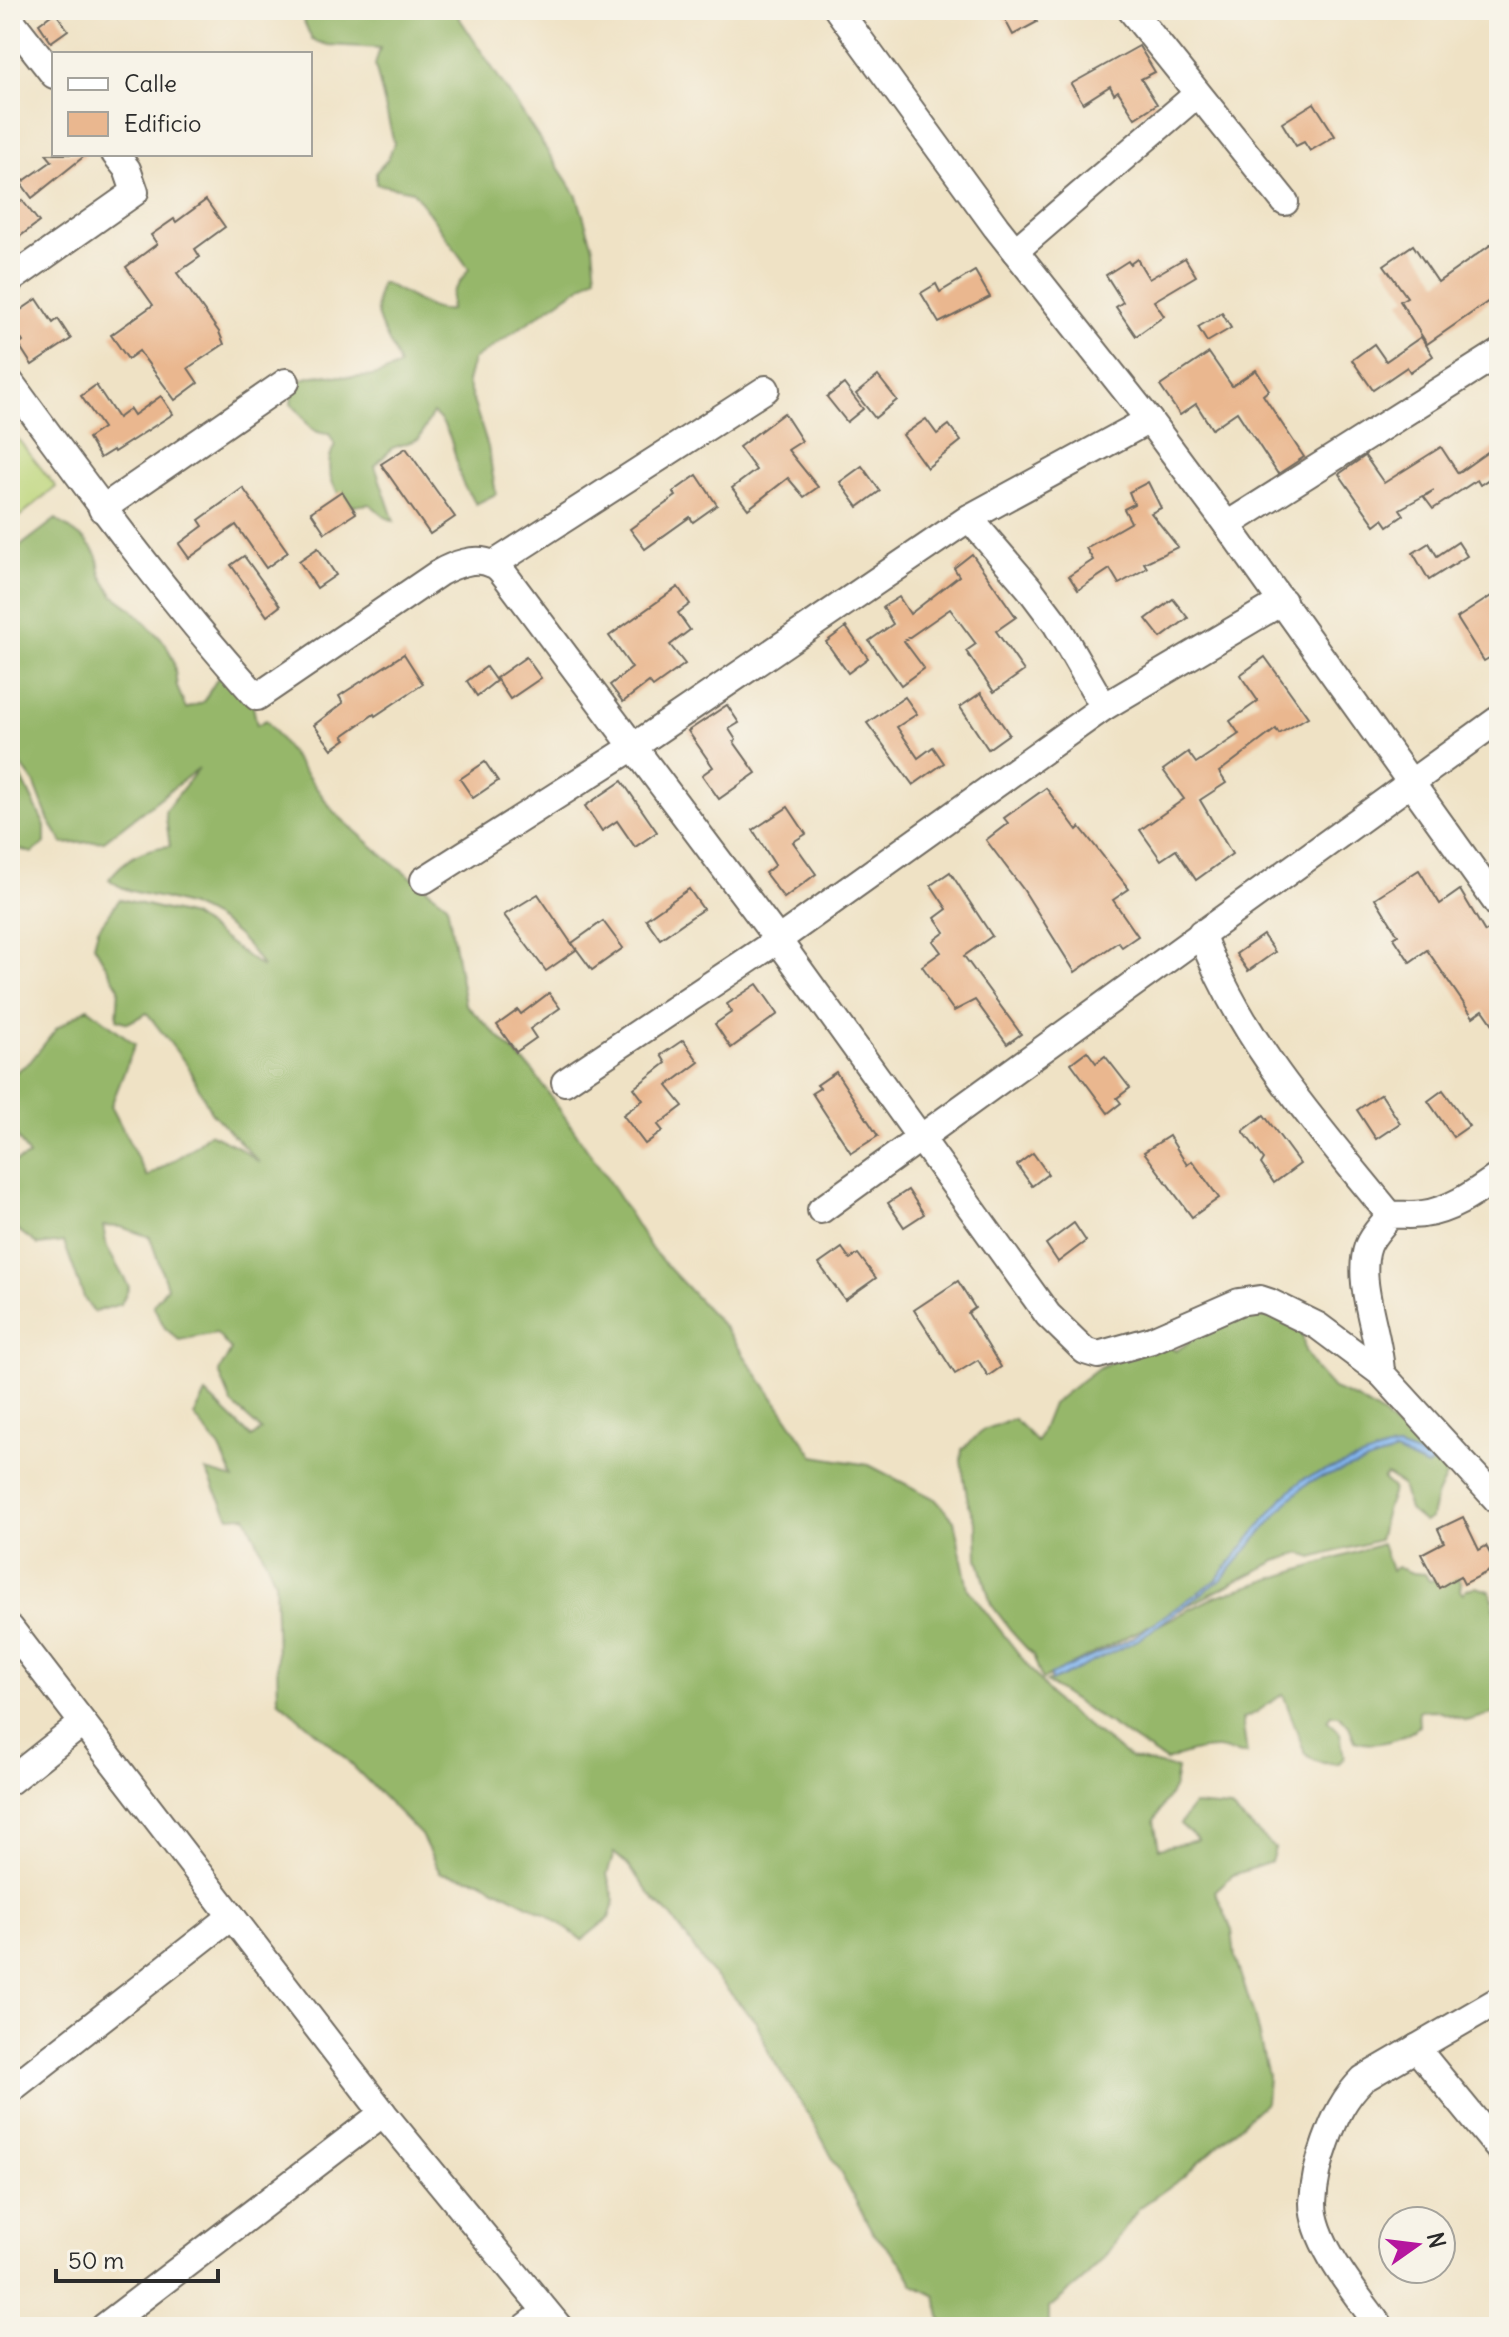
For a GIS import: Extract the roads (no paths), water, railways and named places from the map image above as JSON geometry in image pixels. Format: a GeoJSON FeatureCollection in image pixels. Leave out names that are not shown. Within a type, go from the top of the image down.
{"type":"FeatureCollection","features":[{"type":"Feature","properties":{"kind":"street"},"geometry":{"type":"LineString","coordinates":[[838,10],[1015,251],[1149,420],[1227,525],[1499,906]]}},
{"type":"Feature","properties":{"kind":"street"},"geometry":{"type":"LineString","coordinates":[[1131,10],[1196,95],[1285,202]]}},
{"type":"Feature","properties":{"kind":"street"},"geometry":{"type":"LineString","coordinates":[[10,19],[52,72]]}},
{"type":"Feature","properties":{"kind":"street"},"geometry":{"type":"LineString","coordinates":[[1015,251],[1196,95]]}},
{"type":"Feature","properties":{"kind":"street"},"geometry":{"type":"LineString","coordinates":[[10,280],[135,192],[127,169],[117,156]]}},
{"type":"Feature","properties":{"kind":"street"},"geometry":{"type":"LineString","coordinates":[[1227,525],[1499,353]]}},
{"type":"Feature","properties":{"kind":"street"},"geometry":{"type":"LineString","coordinates":[[10,382],[102,509],[217,653],[257,697],[453,565],[494,564],[778,940],[1048,1315],[1085,1351],[1098,1355],[1152,1340],[1239,1302],[1260,1299],[1318,1326],[1381,1373],[1499,1502]]}},
{"type":"Feature","properties":{"kind":"street"},"geometry":{"type":"LineString","coordinates":[[102,509],[286,382]]}},
{"type":"Feature","properties":{"kind":"street"},"geometry":{"type":"LineString","coordinates":[[494,564],[766,389]]}},
{"type":"Feature","properties":{"kind":"street"},"geometry":{"type":"LineString","coordinates":[[424,880],[633,747],[969,518],[1149,420]]}},
{"type":"Feature","properties":{"kind":"street"},"geometry":{"type":"LineString","coordinates":[[969,518],[1056,624],[1104,707]]}},
{"type":"Feature","properties":{"kind":"street"},"geometry":{"type":"LineString","coordinates":[[565,1082],[778,940],[1104,707],[1283,601]]}},
{"type":"Feature","properties":{"kind":"street"},"geometry":{"type":"LineString","coordinates":[[821,1210],[1499,719]]}},
{"type":"Feature","properties":{"kind":"street"},"geometry":{"type":"LineString","coordinates":[[1201,933],[1232,1005],[1260,1050],[1390,1215]]}},
{"type":"Feature","properties":{"kind":"street"},"geometry":{"type":"LineString","coordinates":[[1390,1215],[1439,1211],[1460,1202],[1499,1176]]}},
{"type":"Feature","properties":{"kind":"street"},"geometry":{"type":"LineString","coordinates":[[1381,1373],[1368,1295],[1367,1249],[1390,1215]]}},
{"type":"Feature","properties":{"kind":"street"},"geometry":{"type":"LineString","coordinates":[[10,1628],[543,2322]]}},
{"type":"Feature","properties":{"kind":"street"},"geometry":{"type":"LineString","coordinates":[[10,1781],[83,1723]]}},
{"type":"Feature","properties":{"kind":"street"},"geometry":{"type":"LineString","coordinates":[[10,2090],[232,1916]]}},
{"type":"Feature","properties":{"kind":"street"},"geometry":{"type":"LineString","coordinates":[[1380,2327],[1323,2242],[1313,2205],[1321,2157],[1334,2118],[1347,2095],[1363,2079],[1499,2000]]}},
{"type":"Feature","properties":{"kind":"street"},"geometry":{"type":"LineString","coordinates":[[1416,2048],[1499,2149]]}},
{"type":"Feature","properties":{"kind":"street"},"geometry":{"type":"LineString","coordinates":[[104,2327],[383,2113]]}},
{"type":"Feature","properties":{"kind":"water"},"geometry":{"type":"Polygon","coordinates":[[[1398,1448],[1426,1458],[1437,1454],[1438,1459],[1427,1467],[1396,1452],[1309,1482],[1289,1500],[1222,1579],[1138,1640],[1051,1682],[1050,1675],[1131,1639],[1216,1580],[1283,1497],[1303,1479],[1387,1449],[1398,1448]]]}}]}
